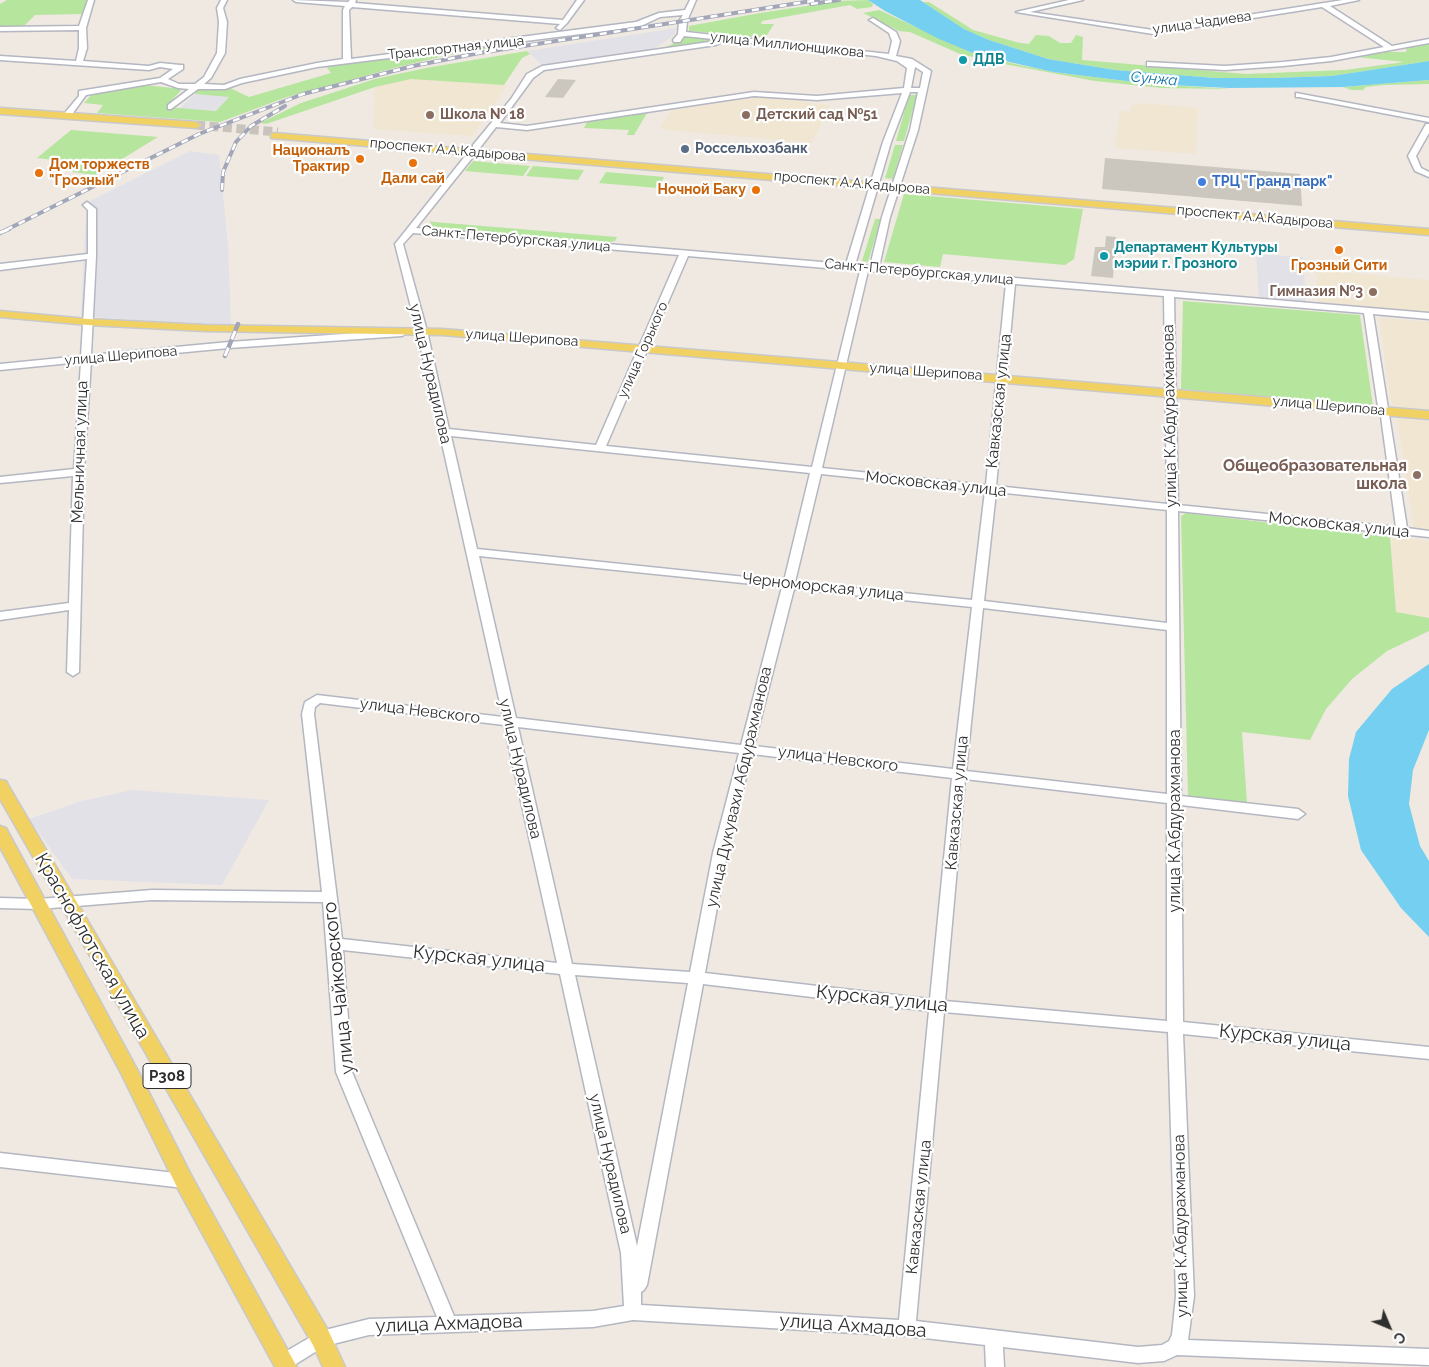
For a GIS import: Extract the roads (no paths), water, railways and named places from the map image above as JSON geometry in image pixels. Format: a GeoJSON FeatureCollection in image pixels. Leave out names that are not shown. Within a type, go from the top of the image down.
{"type":"FeatureCollection","features":[{"type":"Feature","properties":{"kind":"main road"},"geometry":{"type":"LineString","coordinates":[[0,110],[195,127],[0,115]]}},
{"type":"Feature","properties":{"kind":"main road","name":"проспект А.А.Кадырова"},"geometry":{"type":"LineString","coordinates":[[276,134],[477,146],[1429,232]]}},
{"type":"Feature","properties":{"kind":"main road","name":"проспект А.А.Кадырова"},"geometry":{"type":"LineString","coordinates":[[897,184],[1429,226]]}},
{"type":"Feature","properties":{"kind":"main road","name":"улица Шерипова"},"geometry":{"type":"LineString","coordinates":[[0,314],[88,322],[236,330],[422,331],[1384,409],[1429,415]]}},
{"type":"Feature","properties":{"kind":"main road","name":"Краснофлотская улица"},"geometry":{"type":"LineString","coordinates":[[0,785],[321,1339],[334,1367]]}},
{"type":"Feature","properties":{"kind":"main road","name":"Краснофлотская улица"},"geometry":{"type":"LineString","coordinates":[[0,832],[184,1181],[285,1365]]}},
{"type":"Feature","properties":{"kind":"street"},"geometry":{"type":"LineString","coordinates":[[79,63],[83,48],[82,28],[91,0]]}},
{"type":"Feature","properties":{"kind":"street"},"geometry":{"type":"LineString","coordinates":[[171,107],[207,78],[221,53],[223,22],[220,8],[224,0]]}},
{"type":"Feature","properties":{"kind":"street"},"geometry":{"type":"LineString","coordinates":[[296,0],[352,2],[565,22]]}},
{"type":"Feature","properties":{"kind":"street"},"geometry":{"type":"LineString","coordinates":[[552,35],[565,22],[581,0]]}},
{"type":"Feature","properties":{"kind":"street"},"geometry":{"type":"LineString","coordinates":[[661,50],[674,43],[682,34],[683,21],[693,0]]}},
{"type":"Feature","properties":{"kind":"street","name":"улица Чадиева"},"geometry":{"type":"LineString","coordinates":[[1080,0],[1018,12],[1153,32],[1356,0]]}},
{"type":"Feature","properties":{"kind":"street"},"geometry":{"type":"LineString","coordinates":[[348,61],[346,10],[352,2]]}},
{"type":"Feature","properties":{"kind":"street"},"geometry":{"type":"LineString","coordinates":[[1323,5],[1391,48]]}},
{"type":"Feature","properties":{"kind":"street","name":"Транспортная улица"},"geometry":{"type":"LineString","coordinates":[[162,80],[178,86],[195,86],[210,89],[225,87],[240,81],[273,73],[348,61],[505,40],[528,40],[638,24],[658,15],[687,12]]}},
{"type":"Feature","properties":{"kind":"street"},"geometry":{"type":"LineString","coordinates":[[873,20],[892,32],[896,41],[892,56]]}},
{"type":"Feature","properties":{"kind":"street"},"geometry":{"type":"LineString","coordinates":[[0,29],[82,28]]}},
{"type":"Feature","properties":{"kind":"street","name":"улица Миллионщикова"},"geometry":{"type":"LineString","coordinates":[[682,34],[892,56]]}},
{"type":"Feature","properties":{"kind":"street"},"geometry":{"type":"LineString","coordinates":[[410,230],[495,124],[530,76],[537,70],[553,66],[735,40]]}},
{"type":"Feature","properties":{"kind":"street"},"geometry":{"type":"LineString","coordinates":[[1150,64],[1225,68],[1264,66],[1331,59],[1429,41]]}},
{"type":"Feature","properties":{"kind":"street"},"geometry":{"type":"LineString","coordinates":[[892,56],[907,63],[911,67],[911,71],[928,74]]}},
{"type":"Feature","properties":{"kind":"street"},"geometry":{"type":"LineString","coordinates":[[892,56],[913,63],[928,74]]}},
{"type":"Feature","properties":{"kind":"street"},"geometry":{"type":"LineString","coordinates":[[0,58],[149,68],[160,66],[180,67],[162,80],[82,93],[83,96],[67,116]]}},
{"type":"Feature","properties":{"kind":"street","name":"улица Дукувахи Абдурахманова"},"geometry":{"type":"LineString","coordinates":[[850,266],[876,217],[897,184],[898,143],[906,90],[911,71]]}},
{"type":"Feature","properties":{"kind":"street","name":"улица Дукувахи Абдурахманова"},"geometry":{"type":"LineString","coordinates":[[633,1312],[658,1172],[698,978],[720,852],[841,365],[869,267],[876,217],[876,182],[924,90],[928,74]]}},
{"type":"Feature","properties":{"kind":"street"},"geometry":{"type":"LineString","coordinates":[[495,124],[527,128],[754,94],[827,97],[924,90]]}},
{"type":"Feature","properties":{"kind":"street"},"geometry":{"type":"LineString","coordinates":[[1299,95],[1429,120]]}},
{"type":"Feature","properties":{"kind":"street"},"geometry":{"type":"LineString","coordinates":[[1429,126],[1412,156],[1418,169],[1429,175]]}},
{"type":"Feature","properties":{"kind":"street","name":"Мельничная улица"},"geometry":{"type":"LineString","coordinates":[[73,672],[84,359],[92,256],[92,209],[87,205]]}},
{"type":"Feature","properties":{"kind":"street","name":"Санкт-Петербургская улица"},"geometry":{"type":"LineString","coordinates":[[410,230],[869,267],[1429,316]]}},
{"type":"Feature","properties":{"kind":"street","name":"улица Нурадилова"},"geometry":{"type":"LineString","coordinates":[[410,230],[399,244],[422,331],[630,1253],[633,1312]]}},
{"type":"Feature","properties":{"kind":"street","name":"улица Горького"},"geometry":{"type":"LineString","coordinates":[[600,448],[685,252]]}},
{"type":"Feature","properties":{"kind":"street"},"geometry":{"type":"LineString","coordinates":[[0,266],[92,256]]}},
{"type":"Feature","properties":{"kind":"street","name":"Кавказская улица"},"geometry":{"type":"LineString","coordinates":[[907,1328],[939,1006],[959,774],[989,490],[1003,378],[1011,279]]}},
{"type":"Feature","properties":{"kind":"street","name":"улица К.Абдурахманова"},"geometry":{"type":"LineString","coordinates":[[1169,293],[1172,392],[1171,507],[1174,627],[1175,1027],[1185,1296],[1181,1335],[1175,1347]]}},
{"type":"Feature","properties":{"kind":"street"},"geometry":{"type":"LineString","coordinates":[[1368,310],[1402,531]]}},
{"type":"Feature","properties":{"kind":"street","name":"улица Шерипова"},"geometry":{"type":"LineString","coordinates":[[0,367],[422,331]]}},
{"type":"Feature","properties":{"kind":"street","name":"Московская улица"},"geometry":{"type":"LineString","coordinates":[[444,432],[816,470],[989,490],[1429,534]]}},
{"type":"Feature","properties":{"kind":"street"},"geometry":{"type":"LineString","coordinates":[[0,480],[79,472]]}},
{"type":"Feature","properties":{"kind":"street","name":"Черноморская улица"},"geometry":{"type":"LineString","coordinates":[[471,552],[978,604],[1174,627]]}},
{"type":"Feature","properties":{"kind":"street"},"geometry":{"type":"LineString","coordinates":[[0,616],[76,606]]}},
{"type":"Feature","properties":{"kind":"street","name":"улица Невского"},"geometry":{"type":"LineString","coordinates":[[317,699],[1298,814]]}},
{"type":"Feature","properties":{"kind":"street","name":"улица Чайковского"},"geometry":{"type":"LineString","coordinates":[[317,699],[308,705],[308,714],[335,944],[344,1072],[448,1322]]}},
{"type":"Feature","properties":{"kind":"street"},"geometry":{"type":"LineString","coordinates":[[0,904],[39,904],[152,895],[329,897]]}},
{"type":"Feature","properties":{"kind":"street","name":"Курская улица"},"geometry":{"type":"LineString","coordinates":[[335,944],[567,969],[698,978],[939,1006],[1175,1027],[1429,1053]]}},
{"type":"Feature","properties":{"kind":"street"},"geometry":{"type":"LineString","coordinates":[[0,1160],[184,1181]]}},
{"type":"Feature","properties":{"kind":"street","name":"улица Ахмадова"},"geometry":{"type":"LineString","coordinates":[[285,1365],[321,1339],[369,1327],[448,1322],[593,1319],[633,1312],[907,1328],[1138,1355],[1164,1353],[1175,1347],[1429,1357]]}},
{"type":"Feature","properties":{"kind":"street"},"geometry":{"type":"LineString","coordinates":[[992,1338],[995,1367]]}},
{"type":"Feature","properties":{"kind":"water","name":"Сунжа"},"geometry":{"type":"Polygon","coordinates":[[[868,0],[920,0],[964,29],[989,40],[1048,59],[1115,70],[1215,78],[1274,78],[1332,76],[1429,61],[1429,80],[1343,87],[1228,88],[1151,84],[1053,72],[975,54],[937,38],[868,0]]]}},
{"type":"Feature","properties":{"kind":"water"},"geometry":{"type":"Polygon","coordinates":[[[1429,664],[1429,730],[1413,770],[1409,804],[1420,846],[1429,861],[1429,937],[1401,908],[1361,850],[1348,796],[1349,759],[1356,732],[1392,689],[1429,664]]]}},
{"type":"Feature","properties":{"kind":"tunnel"},"geometry":{"type":"LineString","coordinates":[[196,125],[278,132]]}},
{"type":"Feature","properties":{"kind":"railway"},"geometry":{"type":"LineString","coordinates":[[6,230],[199,134],[303,94],[413,66],[479,53],[818,0]]}},
{"type":"Feature","properties":{"kind":"railway"},"geometry":{"type":"LineString","coordinates":[[811,4],[839,0]]}},
{"type":"Feature","properties":{"kind":"railway"},"geometry":{"type":"LineString","coordinates":[[222,190],[223,172],[236,142],[251,126],[285,106]]}},
{"type":"Feature","properties":{"kind":"railway"},"geometry":{"type":"LineString","coordinates":[[0,233],[9,229]]}},
{"type":"Feature","properties":{"kind":"railway"},"geometry":{"type":"LineString","coordinates":[[225,356],[238,324]]}},
{"type":"Feature","properties":{"kind":"place","name":"ДДВ"},"geometry":{"type":"Point","coordinates":[963,60]}},
{"type":"Feature","properties":{"kind":"place","name":"Школа № 18"},"geometry":{"type":"Point","coordinates":[430,115]}},
{"type":"Feature","properties":{"kind":"place","name":"Детский сад №51"},"geometry":{"type":"Point","coordinates":[746,115]}},
{"type":"Feature","properties":{"kind":"place","name":"Россельхозбанк"},"geometry":{"type":"Point","coordinates":[685,149]}},
{"type":"Feature","properties":{"kind":"place","name":"Националъ Трактир"},"geometry":{"type":"Point","coordinates":[360,159]}},
{"type":"Feature","properties":{"kind":"place","name":"Дали сай"},"geometry":{"type":"Point","coordinates":[413,163]}},
{"type":"Feature","properties":{"kind":"place","name":"Дом торжеств \"Грозный\""},"geometry":{"type":"Point","coordinates":[39,173]}},
{"type":"Feature","properties":{"kind":"place","name":"ТРЦ \"Гранд парк\""},"geometry":{"type":"Point","coordinates":[1202,182]}},
{"type":"Feature","properties":{"kind":"place","name":"Ночной Баку"},"geometry":{"type":"Point","coordinates":[756,190]}},
{"type":"Feature","properties":{"kind":"place","name":"Грозный Сити"},"geometry":{"type":"Point","coordinates":[1339,250]}},
{"type":"Feature","properties":{"kind":"place","name":"Департамент Культуры мэрии г. Грозного"},"geometry":{"type":"Point","coordinates":[1104,256]}},
{"type":"Feature","properties":{"kind":"place","name":"Гимназия №3"},"geometry":{"type":"Point","coordinates":[1373,292]}},
{"type":"Feature","properties":{"kind":"place","name":"Общеобразовательная школа"},"geometry":{"type":"Point","coordinates":[1417,475]}}]}
